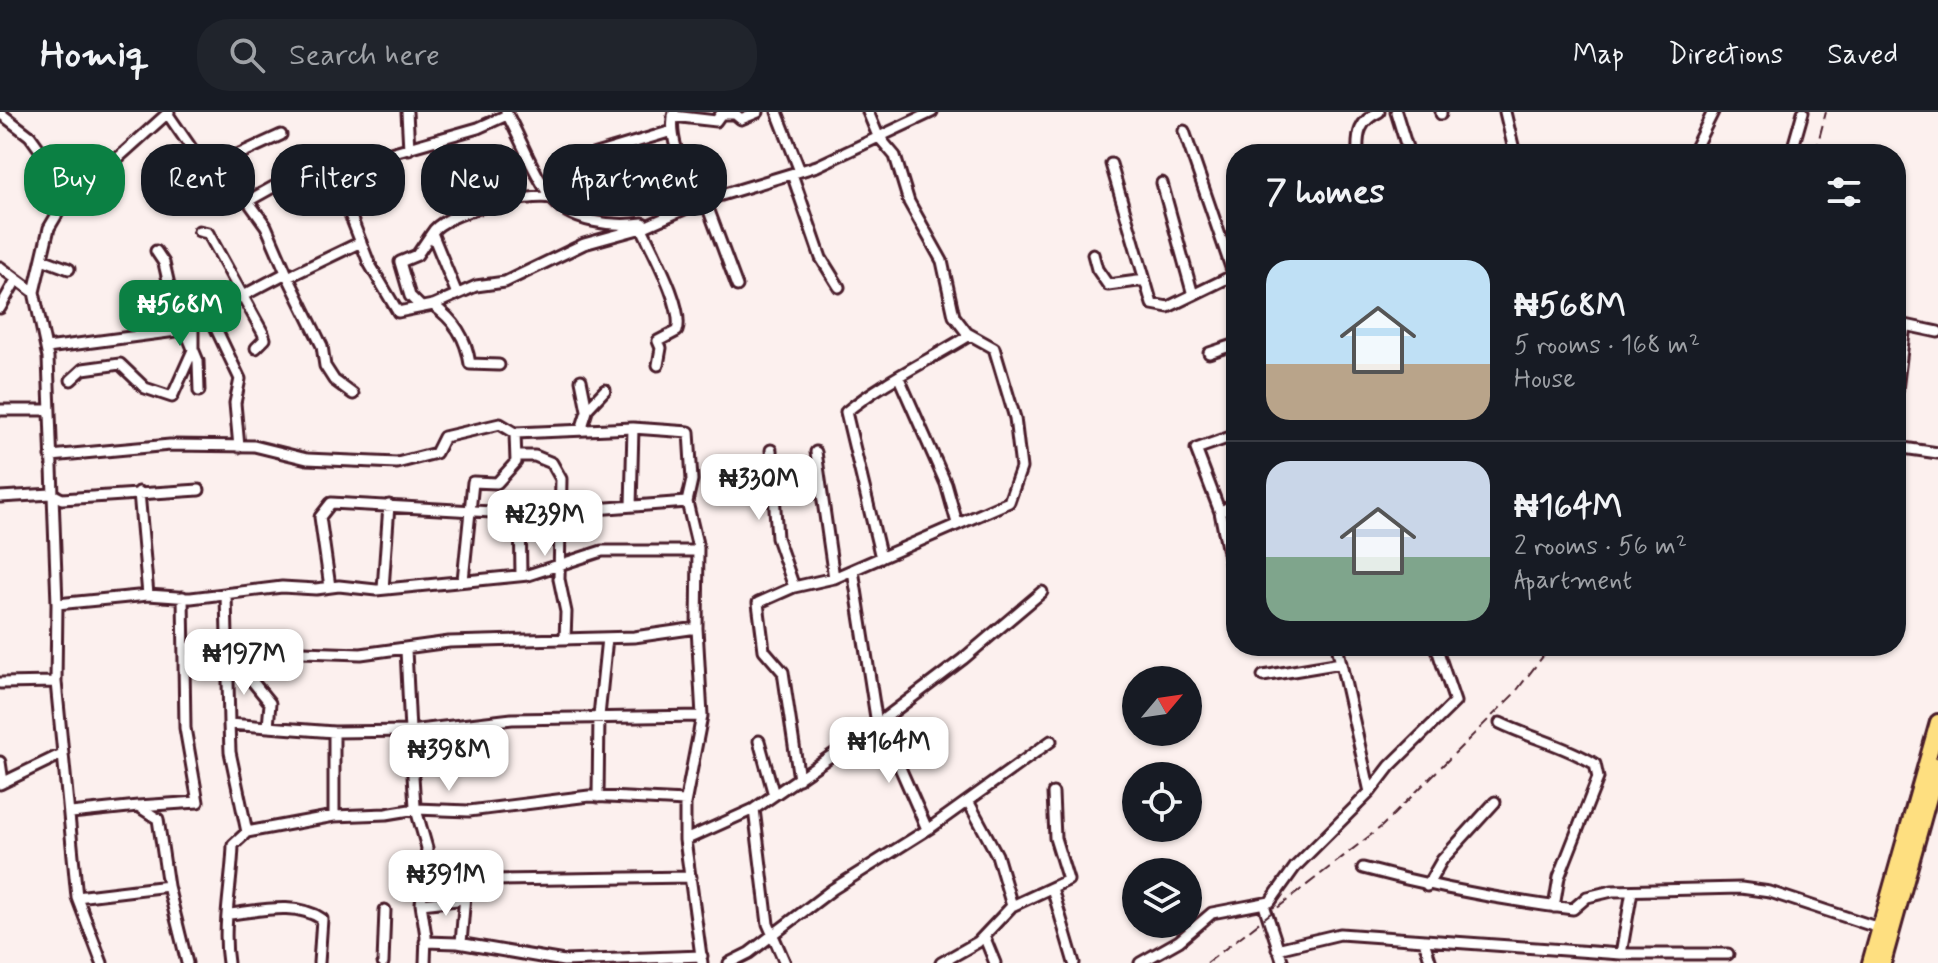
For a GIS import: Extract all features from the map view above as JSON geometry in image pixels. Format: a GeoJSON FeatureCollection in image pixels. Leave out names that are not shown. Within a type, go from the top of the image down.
{"type":"FeatureCollection","features":[{"type":"Feature","properties":{"kind":"highway"},"geometry":{"type":"LineString","coordinates":[[1870,963],[1938,722]]}},
{"type":"Feature","properties":{"kind":"highway"},"geometry":{"type":"LineString","coordinates":[[1883,963],[1938,765]]}},
{"type":"Feature","properties":{"kind":"street"},"geometry":{"type":"LineString","coordinates":[[407,112],[409,149]]}},
{"type":"Feature","properties":{"kind":"street"},"geometry":{"type":"LineString","coordinates":[[677,144],[672,131],[674,114],[716,121],[721,114],[735,114],[741,119],[758,112]]}},
{"type":"Feature","properties":{"kind":"street"},"geometry":{"type":"LineString","coordinates":[[777,112],[821,258],[839,287]]}},
{"type":"Feature","properties":{"kind":"street"},"geometry":{"type":"LineString","coordinates":[[799,779],[783,672],[764,650],[758,603],[794,587],[834,578],[1009,502],[1021,468],[1015,418],[994,348],[970,335],[954,316],[942,261],[909,202],[895,156],[878,136],[868,112]]}},
{"type":"Feature","properties":{"kind":"street"},"geometry":{"type":"LineString","coordinates":[[727,193],[796,172],[932,112]]}},
{"type":"Feature","properties":{"kind":"street"},"geometry":{"type":"LineString","coordinates":[[1358,144],[1357,133],[1366,118],[1379,112]]}},
{"type":"Feature","properties":{"kind":"street"},"geometry":{"type":"LineString","coordinates":[[1396,112],[1406,144]]}},
{"type":"Feature","properties":{"kind":"street"},"geometry":{"type":"LineString","coordinates":[[1505,112],[1513,144]]}},
{"type":"Feature","properties":{"kind":"street"},"geometry":{"type":"LineString","coordinates":[[1697,144],[1713,112]]}},
{"type":"Feature","properties":{"kind":"street"},"geometry":{"type":"LineString","coordinates":[[1794,144],[1803,112]]}},
{"type":"Feature","properties":{"kind":"street"},"geometry":{"type":"LineString","coordinates":[[0,113],[36,144]]}},
{"type":"Feature","properties":{"kind":"street"},"geometry":{"type":"LineString","coordinates":[[125,151],[168,113],[190,144]]}},
{"type":"Feature","properties":{"kind":"street"},"geometry":{"type":"LineString","coordinates":[[405,150],[506,113],[543,183]]}},
{"type":"Feature","properties":{"kind":"street"},"geometry":{"type":"LineString","coordinates":[[629,144],[672,131]]}},
{"type":"Feature","properties":{"kind":"street"},"geometry":{"type":"LineString","coordinates":[[1184,131],[1226,251]]}},
{"type":"Feature","properties":{"kind":"street"},"geometry":{"type":"LineString","coordinates":[[255,147],[281,135]]}},
{"type":"Feature","properties":{"kind":"street"},"geometry":{"type":"LineString","coordinates":[[438,140],[440,144]]}},
{"type":"Feature","properties":{"kind":"street"},"geometry":{"type":"LineString","coordinates":[[1111,164],[1152,304],[1168,307],[1226,281]]}},
{"type":"Feature","properties":{"kind":"street"},"geometry":{"type":"LineString","coordinates":[[1162,183],[1193,295]]}},
{"type":"Feature","properties":{"kind":"street"},"geometry":{"type":"LineString","coordinates":[[255,211],[266,226],[322,346],[325,366],[334,380],[353,394]]}},
{"type":"Feature","properties":{"kind":"street"},"geometry":{"type":"LineString","coordinates":[[56,216],[49,228],[34,292],[47,348],[57,604],[56,682],[77,897],[102,963]]}},
{"type":"Feature","properties":{"kind":"street"},"geometry":{"type":"LineString","coordinates":[[351,216],[380,286],[398,312],[433,305],[476,286],[505,282],[584,244],[642,228],[669,216]]}},
{"type":"Feature","properties":{"kind":"street"},"geometry":{"type":"LineString","coordinates":[[421,307],[410,296],[400,262],[417,255],[435,227],[456,216]]}},
{"type":"Feature","properties":{"kind":"street"},"geometry":{"type":"LineString","coordinates":[[580,216],[613,227],[656,222]]}},
{"type":"Feature","properties":{"kind":"street"},"geometry":{"type":"LineString","coordinates":[[711,216],[737,286]]}},
{"type":"Feature","properties":{"kind":"street"},"geometry":{"type":"LineString","coordinates":[[642,228],[670,290],[679,324],[677,331],[658,341],[661,348],[658,365]]}},
{"type":"Feature","properties":{"kind":"street"},"geometry":{"type":"LineString","coordinates":[[199,231],[208,233],[245,295],[265,339],[256,348]]}},
{"type":"Feature","properties":{"kind":"street"},"geometry":{"type":"LineString","coordinates":[[432,233],[457,294]]}},
{"type":"Feature","properties":{"kind":"street"},"geometry":{"type":"LineString","coordinates":[[47,348],[59,344],[103,343],[189,324],[361,242]]}},
{"type":"Feature","properties":{"kind":"street"},"geometry":{"type":"LineString","coordinates":[[156,251],[164,263],[172,298],[189,324],[198,361],[199,391]]}},
{"type":"Feature","properties":{"kind":"street"},"geometry":{"type":"LineString","coordinates":[[1093,254],[1097,269],[1108,285],[1145,280]]}},
{"type":"Feature","properties":{"kind":"street"},"geometry":{"type":"LineString","coordinates":[[42,259],[69,269]]}},
{"type":"Feature","properties":{"kind":"street"},"geometry":{"type":"LineString","coordinates":[[0,267],[34,292]]}},
{"type":"Feature","properties":{"kind":"street"},"geometry":{"type":"LineString","coordinates":[[0,308],[16,280]]}},
{"type":"Feature","properties":{"kind":"street"},"geometry":{"type":"LineString","coordinates":[[433,305],[452,319],[468,347],[470,364],[499,365]]}},
{"type":"Feature","properties":{"kind":"street"},"geometry":{"type":"LineString","coordinates":[[209,314],[240,379],[235,403],[239,447]]}},
{"type":"Feature","properties":{"kind":"street"},"geometry":{"type":"LineString","coordinates":[[1906,325],[1938,332]]}},
{"type":"Feature","properties":{"kind":"street"},"geometry":{"type":"LineString","coordinates":[[881,558],[846,412],[879,385],[899,378],[970,335]]}},
{"type":"Feature","properties":{"kind":"street"},"geometry":{"type":"LineString","coordinates":[[1209,353],[1226,347]]}},
{"type":"Feature","properties":{"kind":"street"},"geometry":{"type":"LineString","coordinates":[[71,380],[83,369],[120,364],[145,388],[172,397],[193,350]]}},
{"type":"Feature","properties":{"kind":"street"},"geometry":{"type":"LineString","coordinates":[[899,378],[946,484],[957,523]]}},
{"type":"Feature","properties":{"kind":"street"},"geometry":{"type":"LineString","coordinates":[[581,380],[587,410]]}},
{"type":"Feature","properties":{"kind":"street"},"geometry":{"type":"LineString","coordinates":[[581,430],[587,410],[605,390]]}},
{"type":"Feature","properties":{"kind":"street"},"geometry":{"type":"LineString","coordinates":[[0,410],[48,410]]}},
{"type":"Feature","properties":{"kind":"street"},"geometry":{"type":"LineString","coordinates":[[51,456],[170,445],[254,446],[307,459],[397,463],[436,453],[444,437],[500,424],[515,433],[633,428],[689,432],[692,480],[687,502],[698,551],[697,628],[702,716],[685,801],[685,840],[702,959],[564,961],[461,943],[425,942]]}},
{"type":"Feature","properties":{"kind":"street"},"geometry":{"type":"LineString","coordinates":[[631,506],[633,428]]}},
{"type":"Feature","properties":{"kind":"street"},"geometry":{"type":"LineString","coordinates":[[463,580],[473,482],[497,483],[516,462],[515,433]]}},
{"type":"Feature","properties":{"kind":"street"},"geometry":{"type":"LineString","coordinates":[[1226,438],[1196,449],[1220,512],[1226,542]]}},
{"type":"Feature","properties":{"kind":"street"},"geometry":{"type":"LineString","coordinates":[[1906,448],[1938,453]]}},
{"type":"Feature","properties":{"kind":"street"},"geometry":{"type":"LineString","coordinates":[[771,450],[777,538],[794,587]]}},
{"type":"Feature","properties":{"kind":"street"},"geometry":{"type":"LineString","coordinates":[[816,452],[834,578]]}},
{"type":"Feature","properties":{"kind":"street"},"geometry":{"type":"LineString","coordinates":[[516,456],[535,456],[552,463],[561,479],[558,512],[562,563],[559,579],[566,612],[565,639]]}},
{"type":"Feature","properties":{"kind":"street"},"geometry":{"type":"LineString","coordinates":[[0,497],[52,494],[62,499],[199,490]]}},
{"type":"Feature","properties":{"kind":"street"},"geometry":{"type":"LineString","coordinates":[[139,492],[148,595]]}},
{"type":"Feature","properties":{"kind":"street"},"geometry":{"type":"LineString","coordinates":[[330,587],[320,517],[331,503],[520,513],[687,502]]}},
{"type":"Feature","properties":{"kind":"street"},"geometry":{"type":"LineString","coordinates":[[383,589],[389,505]]}},
{"type":"Feature","properties":{"kind":"street"},"geometry":{"type":"LineString","coordinates":[[1220,512],[1226,509]]}},
{"type":"Feature","properties":{"kind":"street"},"geometry":{"type":"LineString","coordinates":[[520,513],[521,575]]}},
{"type":"Feature","properties":{"kind":"street"},"geometry":{"type":"LineString","coordinates":[[57,604],[148,595],[183,597],[226,594],[282,587],[383,589],[521,575],[602,551],[698,551]]}},
{"type":"Feature","properties":{"kind":"street"},"geometry":{"type":"LineString","coordinates":[[853,570],[880,722],[895,742],[901,770],[927,829]]}},
{"type":"Feature","properties":{"kind":"street"},"geometry":{"type":"LineString","coordinates":[[685,840],[754,809],[799,779],[963,659],[1042,592]]}},
{"type":"Feature","properties":{"kind":"street"},"geometry":{"type":"LineString","coordinates":[[226,594],[230,752],[247,832]]}},
{"type":"Feature","properties":{"kind":"street"},"geometry":{"type":"LineString","coordinates":[[71,813],[198,802],[185,728],[183,597]]}},
{"type":"Feature","properties":{"kind":"street"},"geometry":{"type":"LineString","coordinates":[[227,645],[310,653],[406,650],[449,642],[607,638],[697,628]]}},
{"type":"Feature","properties":{"kind":"street"},"geometry":{"type":"LineString","coordinates":[[598,797],[599,716],[607,638]]}},
{"type":"Feature","properties":{"kind":"street"},"geometry":{"type":"LineString","coordinates":[[406,650],[416,809],[427,848],[421,904],[425,963]]}},
{"type":"Feature","properties":{"kind":"street"},"geometry":{"type":"LineString","coordinates":[[1339,656],[1370,792]]}},
{"type":"Feature","properties":{"kind":"street"},"geometry":{"type":"LineString","coordinates":[[1140,963],[1179,941],[1212,913],[1270,902],[1295,867],[1455,702],[1439,656]]}},
{"type":"Feature","properties":{"kind":"street"},"geometry":{"type":"LineString","coordinates":[[1263,676],[1341,663]]}},
{"type":"Feature","properties":{"kind":"street"},"geometry":{"type":"LineString","coordinates":[[255,670],[253,682],[270,703],[268,727]]}},
{"type":"Feature","properties":{"kind":"street"},"geometry":{"type":"LineString","coordinates":[[0,683],[56,682]]}},
{"type":"Feature","properties":{"kind":"street"},"geometry":{"type":"LineString","coordinates":[[229,724],[334,732],[410,731],[512,719],[702,716]]}},
{"type":"Feature","properties":{"kind":"street"},"geometry":{"type":"LineString","coordinates":[[1500,723],[1543,743],[1574,751],[1595,764],[1598,778],[1559,877],[1554,907]]}},
{"type":"Feature","properties":{"kind":"street"},"geometry":{"type":"LineString","coordinates":[[334,732],[334,816]]}},
{"type":"Feature","properties":{"kind":"street"},"geometry":{"type":"LineString","coordinates":[[759,741],[774,795]]}},
{"type":"Feature","properties":{"kind":"street"},"geometry":{"type":"LineString","coordinates":[[734,962],[1051,741]]}},
{"type":"Feature","properties":{"kind":"street"},"geometry":{"type":"LineString","coordinates":[[0,762],[2,783],[62,754]]}},
{"type":"Feature","properties":{"kind":"street"},"geometry":{"type":"LineString","coordinates":[[941,963],[984,936],[1012,906],[1068,880],[1055,838],[1053,793]]}},
{"type":"Feature","properties":{"kind":"street"},"geometry":{"type":"LineString","coordinates":[[228,963],[224,933],[229,914],[233,845],[247,832],[334,816],[386,814],[416,809],[469,811],[598,797],[685,801]]}},
{"type":"Feature","properties":{"kind":"street"},"geometry":{"type":"LineString","coordinates":[[968,801],[997,855],[1012,906]]}},
{"type":"Feature","properties":{"kind":"street"},"geometry":{"type":"LineString","coordinates":[[1427,886],[1442,860],[1495,802]]}},
{"type":"Feature","properties":{"kind":"street"},"geometry":{"type":"LineString","coordinates":[[138,806],[158,819],[168,886],[187,963]]}},
{"type":"Feature","properties":{"kind":"street"},"geometry":{"type":"LineString","coordinates":[[754,809],[763,896],[772,933],[785,963]]}},
{"type":"Feature","properties":{"kind":"street"},"geometry":{"type":"LineString","coordinates":[[1363,868],[1427,886],[1573,909],[1587,897],[1632,891],[1741,888],[1770,892],[1879,928]]}},
{"type":"Feature","properties":{"kind":"street"},"geometry":{"type":"LineString","coordinates":[[421,904],[457,900],[492,880],[691,877]]}},
{"type":"Feature","properties":{"kind":"street"},"geometry":{"type":"LineString","coordinates":[[77,897],[168,886]]}},
{"type":"Feature","properties":{"kind":"street"},"geometry":{"type":"LineString","coordinates":[[1052,888],[1074,963]]}},
{"type":"Feature","properties":{"kind":"street"},"geometry":{"type":"LineString","coordinates":[[1621,954],[1632,891]]}},
{"type":"Feature","properties":{"kind":"street"},"geometry":{"type":"LineString","coordinates":[[461,943],[465,895]]}},
{"type":"Feature","properties":{"kind":"street"},"geometry":{"type":"LineString","coordinates":[[1264,905],[1283,963]]}},
{"type":"Feature","properties":{"kind":"street"},"geometry":{"type":"LineString","coordinates":[[229,914],[293,908],[309,910],[322,919],[319,963]]}},
{"type":"Feature","properties":{"kind":"street"},"geometry":{"type":"LineString","coordinates":[[383,963],[385,910]]}},
{"type":"Feature","properties":{"kind":"street"},"geometry":{"type":"LineString","coordinates":[[1277,949],[1340,934],[1621,954],[1728,954]]}},
{"type":"Feature","properties":{"kind":"street"},"geometry":{"type":"LineString","coordinates":[[984,936],[995,963]]}},
{"type":"Feature","properties":{"kind":"street"},"geometry":{"type":"LineString","coordinates":[[1424,941],[1431,963]]}},
{"type":"Feature","properties":{"kind":"street"},"geometry":{"type":"LineString","coordinates":[[1563,951],[1563,963]]}},
{"type":"Feature","properties":{"kind":"railway"},"geometry":{"type":"LineString","coordinates":[[1818,144],[1826,112]]}},
{"type":"Feature","properties":{"kind":"railway"},"geometry":{"type":"LineString","coordinates":[[1207,963],[1381,827],[1514,694],[1543,656]]}}]}
